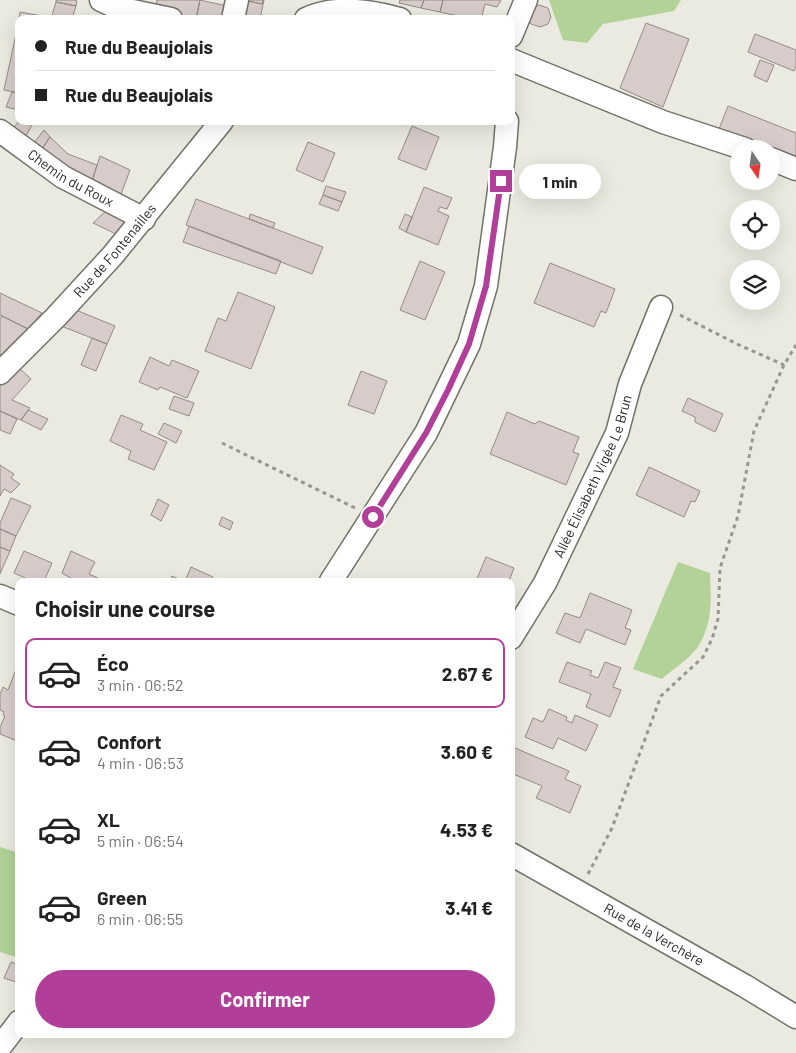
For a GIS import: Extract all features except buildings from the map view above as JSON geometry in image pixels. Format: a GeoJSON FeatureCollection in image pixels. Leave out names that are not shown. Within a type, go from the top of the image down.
{"type":"FeatureCollection","features":[{"type":"Feature","properties":{"kind":"street"},"geometry":{"type":"LineString","coordinates":[[101,0],[118,8],[152,15]]}},
{"type":"Feature","properties":{"kind":"street"},"geometry":{"type":"LineString","coordinates":[[235,15],[237,0]]}},
{"type":"Feature","properties":{"kind":"street"},"geometry":{"type":"LineString","coordinates":[[515,26],[526,0]]}},
{"type":"Feature","properties":{"kind":"street"},"geometry":{"type":"LineString","coordinates":[[314,15],[352,11],[387,15]]}},
{"type":"Feature","properties":{"kind":"street"},"geometry":{"type":"LineString","coordinates":[[515,62],[663,122],[730,144]]}},
{"type":"Feature","properties":{"kind":"street","name":"Rue de Fontenailles"},"geometry":{"type":"LineString","coordinates":[[0,373],[56,317],[113,255],[219,125]]}},
{"type":"Feature","properties":{"kind":"street"},"geometry":{"type":"LineString","coordinates":[[333,578],[426,433],[469,344],[486,286],[505,147],[506,125]]}},
{"type":"Feature","properties":{"kind":"street","name":"Chemin du Roux"},"geometry":{"type":"LineString","coordinates":[[0,131],[63,177],[144,219]]}},
{"type":"Feature","properties":{"kind":"street"},"geometry":{"type":"LineString","coordinates":[[780,163],[796,169]]}},
{"type":"Feature","properties":{"kind":"street","name":"Allée Élisabeth Vigée Le Brun"},"geometry":{"type":"LineString","coordinates":[[515,632],[545,583],[617,433],[630,384],[661,307]]}},
{"type":"Feature","properties":{"kind":"street"},"geometry":{"type":"LineString","coordinates":[[0,596],[15,602]]}},
{"type":"Feature","properties":{"kind":"street","name":"Rue de la Verchère"},"geometry":{"type":"LineString","coordinates":[[515,856],[796,1017]]}},
{"type":"Feature","properties":{"kind":"street"},"geometry":{"type":"LineString","coordinates":[[0,1047],[15,1027]]}},
{"type":"Feature","properties":{"kind":"path"},"geometry":{"type":"LineString","coordinates":[[661,307],[737,344],[784,364]]}},
{"type":"Feature","properties":{"kind":"path"},"geometry":{"type":"LineString","coordinates":[[578,892],[612,828],[661,696],[703,658],[712,639],[718,619],[720,568],[738,516],[754,431],[784,364],[796,345]]}},
{"type":"Feature","properties":{"kind":"path"},"geometry":{"type":"LineString","coordinates":[[222,443],[373,517]]}},
{"type":"Feature","properties":{"kind":"green space"},"geometry":{"type":"Polygon","coordinates":[[[549,0],[681,0],[674,11],[603,24],[587,43],[563,40],[549,0]]]}},
{"type":"Feature","properties":{"kind":"green space"},"geometry":{"type":"Polygon","coordinates":[[[678,562],[710,573],[710,612],[706,630],[697,648],[662,679],[633,669],[678,562]]]}},
{"type":"Feature","properties":{"kind":"green space"},"geometry":{"type":"Polygon","coordinates":[[[0,847],[15,852],[15,957],[0,952],[0,847]]]}},
{"type":"Feature","properties":{"kind":"route"},"geometry":{"type":"LineString","coordinates":[[373,517],[426,433],[469,344],[486,286],[501,181]]}}]}
